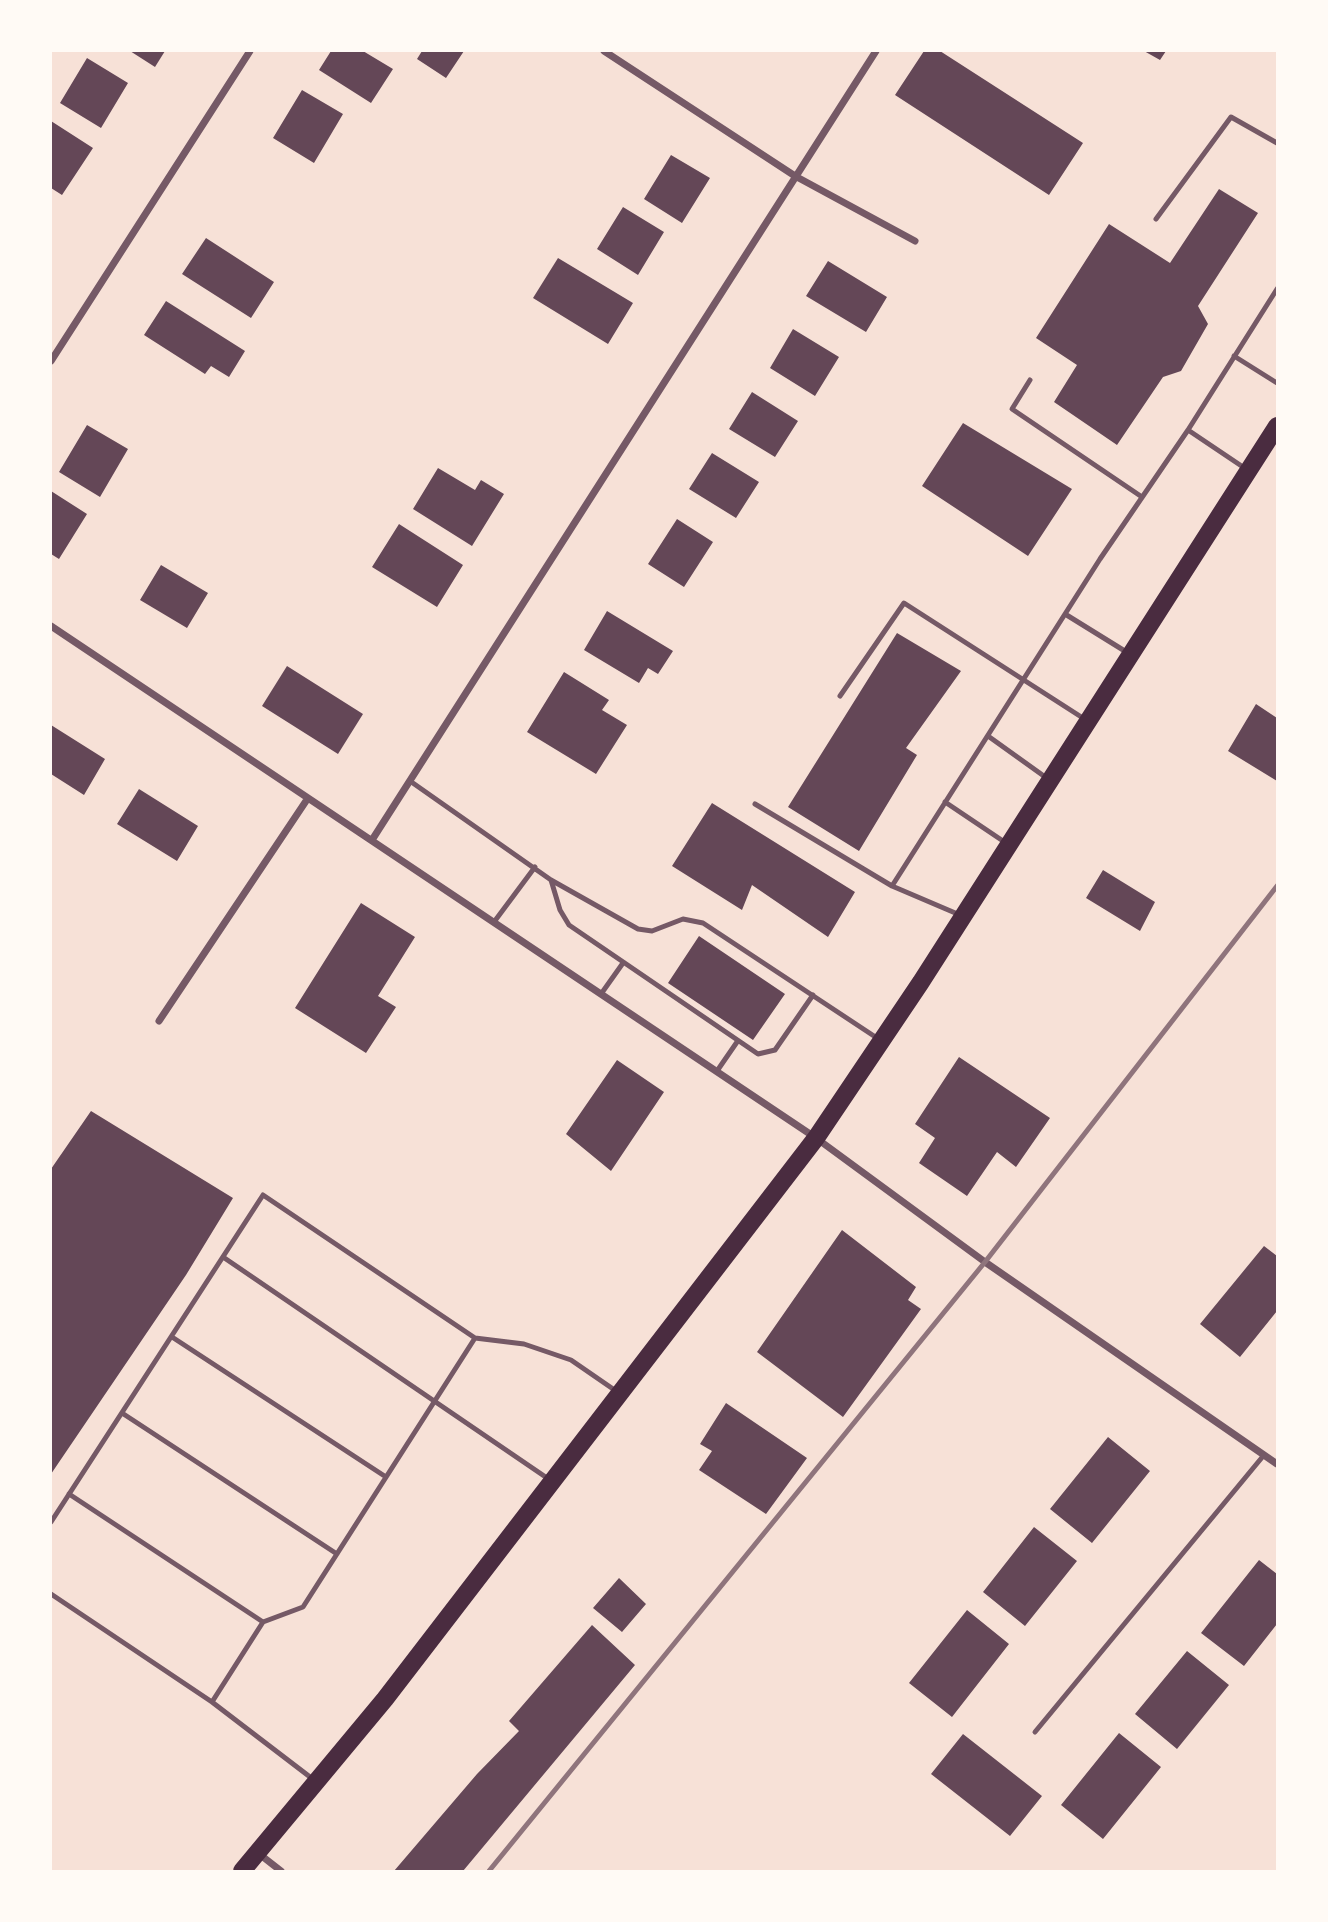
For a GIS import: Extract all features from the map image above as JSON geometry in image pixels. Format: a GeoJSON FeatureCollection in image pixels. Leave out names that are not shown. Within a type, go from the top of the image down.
{"type":"FeatureCollection","features":[{"type":"Feature","properties":{"kind":"main road"},"geometry":{"type":"LineString","coordinates":[[242,1871],[385,1699],[816,1138],[1009,845],[1277,426]]}},
{"type":"Feature","properties":{"kind":"street"},"geometry":{"type":"LineString","coordinates":[[51,361],[250,51]]}},
{"type":"Feature","properties":{"kind":"street"},"geometry":{"type":"LineString","coordinates":[[604,51],[796,176],[915,241]]}},
{"type":"Feature","properties":{"kind":"street"},"geometry":{"type":"LineString","coordinates":[[372,840],[876,51]]}},
{"type":"Feature","properties":{"kind":"street"},"geometry":{"type":"LineString","coordinates":[[51,626],[816,1138],[985,1262],[1277,1464]]}},
{"type":"Feature","properties":{"kind":"street"},"geometry":{"type":"LineString","coordinates":[[159,1021],[308,797]]}},
{"type":"Feature","properties":{"kind":"street"},"geometry":{"type":"LineString","coordinates":[[258,1852],[281,1871]]}},
{"type":"Feature","properties":{"kind":"lane"},"geometry":{"type":"LineString","coordinates":[[1156,219],[1231,117],[1277,143]]}},
{"type":"Feature","properties":{"kind":"lane"},"geometry":{"type":"LineString","coordinates":[[892,886],[1277,289]]}},
{"type":"Feature","properties":{"kind":"lane"},"geometry":{"type":"LineString","coordinates":[[1234,356],[1277,383]]}},
{"type":"Feature","properties":{"kind":"lane"},"geometry":{"type":"LineString","coordinates":[[1030,380],[1012,409],[1142,497]]}},
{"type":"Feature","properties":{"kind":"lane"},"geometry":{"type":"LineString","coordinates":[[1188,430],[1248,471]]}},
{"type":"Feature","properties":{"kind":"lane"},"geometry":{"type":"LineString","coordinates":[[840,696],[904,603],[1088,721]]}},
{"type":"Feature","properties":{"kind":"lane"},"geometry":{"type":"LineString","coordinates":[[1065,614],[1131,655]]}},
{"type":"Feature","properties":{"kind":"lane"},"geometry":{"type":"LineString","coordinates":[[988,736],[1050,780]]}},
{"type":"Feature","properties":{"kind":"lane"},"geometry":{"type":"LineString","coordinates":[[410,781],[551,880],[638,929],[652,932],[682,919],[703,923],[882,1041]]}},
{"type":"Feature","properties":{"kind":"lane"},"geometry":{"type":"LineString","coordinates":[[945,802],[1009,845]]}},
{"type":"Feature","properties":{"kind":"lane"},"geometry":{"type":"LineString","coordinates":[[755,804],[892,886],[963,916]]}},
{"type":"Feature","properties":{"kind":"lane"},"geometry":{"type":"LineString","coordinates":[[494,922],[535,867]]}},
{"type":"Feature","properties":{"kind":"lane"},"geometry":{"type":"LineString","coordinates":[[551,880],[560,910],[569,925],[758,1054],[775,1050],[813,995]]}},
{"type":"Feature","properties":{"kind":"lane"},"geometry":{"type":"LineString","coordinates":[[601,994],[623,963]]}},
{"type":"Feature","properties":{"kind":"lane"},"geometry":{"type":"LineString","coordinates":[[716,1071],[737,1042]]}},
{"type":"Feature","properties":{"kind":"lane"},"geometry":{"type":"LineString","coordinates":[[51,1522],[263,1195],[475,1338],[524,1344],[571,1360],[620,1394]]}},
{"type":"Feature","properties":{"kind":"lane"},"geometry":{"type":"LineString","coordinates":[[223,1257],[435,1399],[552,1482]]}},
{"type":"Feature","properties":{"kind":"lane"},"geometry":{"type":"LineString","coordinates":[[172,1337],[386,1477]]}},
{"type":"Feature","properties":{"kind":"lane"},"geometry":{"type":"LineString","coordinates":[[212,1702],[263,1622],[303,1606],[475,1338]]}},
{"type":"Feature","properties":{"kind":"lane"},"geometry":{"type":"LineString","coordinates":[[122,1413],[337,1554]]}},
{"type":"Feature","properties":{"kind":"lane"},"geometry":{"type":"LineString","coordinates":[[1035,1732],[1264,1455]]}},
{"type":"Feature","properties":{"kind":"lane"},"geometry":{"type":"LineString","coordinates":[[69,1494],[263,1622]]}},
{"type":"Feature","properties":{"kind":"lane"},"geometry":{"type":"LineString","coordinates":[[51,1594],[212,1702],[316,1782]]}},
{"type":"Feature","properties":{"kind":"building"},"geometry":{"type":"Polygon","coordinates":[[[130,51],[165,51],[155,67],[130,51]]]}},
{"type":"Feature","properties":{"kind":"building"},"geometry":{"type":"Polygon","coordinates":[[[331,51],[363,51],[393,69],[371,103],[319,70],[331,51]]]}},
{"type":"Feature","properties":{"kind":"building"},"geometry":{"type":"Polygon","coordinates":[[[422,51],[464,51],[446,78],[417,59],[422,51]]]}},
{"type":"Feature","properties":{"kind":"building"},"geometry":{"type":"Polygon","coordinates":[[[924,51],[940,51],[1083,143],[1049,195],[895,95],[924,51]]]}},
{"type":"Feature","properties":{"kind":"building"},"geometry":{"type":"Polygon","coordinates":[[[1144,51],[1166,51],[1160,60],[1144,51]]]}},
{"type":"Feature","properties":{"kind":"building"},"geometry":{"type":"Polygon","coordinates":[[[87,58],[128,83],[101,128],[60,103],[87,58]]]}},
{"type":"Feature","properties":{"kind":"building"},"geometry":{"type":"Polygon","coordinates":[[[302,90],[343,114],[314,163],[273,138],[302,90]]]}},
{"type":"Feature","properties":{"kind":"building"},"geometry":{"type":"Polygon","coordinates":[[[51,121],[93,148],[62,195],[51,188],[51,121]]]}},
{"type":"Feature","properties":{"kind":"building"},"geometry":{"type":"Polygon","coordinates":[[[671,155],[710,178],[682,223],[644,199],[671,155]]]}},
{"type":"Feature","properties":{"kind":"building"},"geometry":{"type":"Polygon","coordinates":[[[1219,189],[1258,213],[1198,306],[1208,324],[1181,371],[1163,377],[1117,445],[1054,402],[1077,365],[1036,338],[1109,224],[1170,263],[1219,189]]]}},
{"type":"Feature","properties":{"kind":"building"},"geometry":{"type":"Polygon","coordinates":[[[623,207],[664,232],[638,275],[597,249],[623,207]]]}},
{"type":"Feature","properties":{"kind":"building"},"geometry":{"type":"Polygon","coordinates":[[[206,238],[274,282],[251,318],[182,274],[206,238]]]}},
{"type":"Feature","properties":{"kind":"building"},"geometry":{"type":"Polygon","coordinates":[[[558,258],[633,303],[608,344],[533,298],[558,258]]]}},
{"type":"Feature","properties":{"kind":"building"},"geometry":{"type":"Polygon","coordinates":[[[828,261],[887,297],[866,332],[806,296],[828,261]]]}},
{"type":"Feature","properties":{"kind":"building"},"geometry":{"type":"Polygon","coordinates":[[[166,301],[245,351],[229,377],[211,366],[205,374],[144,335],[166,301]]]}},
{"type":"Feature","properties":{"kind":"building"},"geometry":{"type":"Polygon","coordinates":[[[793,329],[839,357],[815,396],[770,368],[793,329]]]}},
{"type":"Feature","properties":{"kind":"building"},"geometry":{"type":"Polygon","coordinates":[[[752,392],[798,421],[775,457],[729,429],[752,392]]]}},
{"type":"Feature","properties":{"kind":"building"},"geometry":{"type":"Polygon","coordinates":[[[963,423],[1072,489],[1028,556],[922,486],[963,423]]]}},
{"type":"Feature","properties":{"kind":"building"},"geometry":{"type":"Polygon","coordinates":[[[87,425],[128,449],[100,497],[59,472],[87,425]]]}},
{"type":"Feature","properties":{"kind":"building"},"geometry":{"type":"Polygon","coordinates":[[[712,453],[759,482],[736,518],[689,489],[712,453]]]}},
{"type":"Feature","properties":{"kind":"building"},"geometry":{"type":"Polygon","coordinates":[[[438,468],[475,490],[481,480],[504,494],[472,546],[413,509],[438,468]]]}},
{"type":"Feature","properties":{"kind":"building"},"geometry":{"type":"Polygon","coordinates":[[[51,491],[87,514],[59,559],[51,554],[51,491]]]}},
{"type":"Feature","properties":{"kind":"building"},"geometry":{"type":"Polygon","coordinates":[[[677,519],[713,542],[684,587],[648,564],[677,519]]]}},
{"type":"Feature","properties":{"kind":"building"},"geometry":{"type":"Polygon","coordinates":[[[399,524],[463,565],[437,607],[372,567],[399,524]]]}},
{"type":"Feature","properties":{"kind":"building"},"geometry":{"type":"Polygon","coordinates":[[[161,565],[208,593],[187,628],[140,600],[161,565]]]}},
{"type":"Feature","properties":{"kind":"building"},"geometry":{"type":"Polygon","coordinates":[[[607,611],[673,651],[658,674],[648,668],[639,683],[584,650],[607,611]]]}},
{"type":"Feature","properties":{"kind":"building"},"geometry":{"type":"Polygon","coordinates":[[[897,633],[961,671],[906,748],[917,755],[859,851],[788,807],[897,633]]]}},
{"type":"Feature","properties":{"kind":"building"},"geometry":{"type":"Polygon","coordinates":[[[287,666],[363,714],[338,754],[262,706],[287,666]]]}},
{"type":"Feature","properties":{"kind":"building"},"geometry":{"type":"Polygon","coordinates":[[[564,672],[609,700],[602,710],[627,725],[596,774],[527,732],[564,672]]]}},
{"type":"Feature","properties":{"kind":"building"},"geometry":{"type":"Polygon","coordinates":[[[1256,704],[1277,718],[1277,781],[1228,751],[1256,704]]]}},
{"type":"Feature","properties":{"kind":"building"},"geometry":{"type":"Polygon","coordinates":[[[51,725],[105,759],[84,795],[51,774],[51,725]]]}},
{"type":"Feature","properties":{"kind":"building"},"geometry":{"type":"Polygon","coordinates":[[[139,789],[198,826],[177,861],[117,824],[139,789]]]}},
{"type":"Feature","properties":{"kind":"building"},"geometry":{"type":"Polygon","coordinates":[[[712,803],[855,892],[828,937],[752,885],[742,910],[672,866],[712,803]]]}},
{"type":"Feature","properties":{"kind":"building"},"geometry":{"type":"Polygon","coordinates":[[[1103,870],[1155,902],[1140,931],[1086,898],[1103,870]]]}},
{"type":"Feature","properties":{"kind":"building"},"geometry":{"type":"Polygon","coordinates":[[[361,903],[415,937],[378,996],[396,1007],[366,1053],[295,1008],[361,903]]]}},
{"type":"Feature","properties":{"kind":"building"},"geometry":{"type":"Polygon","coordinates":[[[699,936],[785,994],[753,1040],[668,983],[699,936]]]}},
{"type":"Feature","properties":{"kind":"building"},"geometry":{"type":"Polygon","coordinates":[[[959,1057],[1050,1118],[1016,1167],[997,1152],[967,1196],[919,1163],[935,1138],[915,1124],[959,1057]]]}},
{"type":"Feature","properties":{"kind":"building"},"geometry":{"type":"Polygon","coordinates":[[[617,1060],[664,1092],[611,1171],[566,1134],[617,1060]]]}},
{"type":"Feature","properties":{"kind":"building"},"geometry":{"type":"Polygon","coordinates":[[[91,1111],[233,1198],[186,1275],[51,1474],[51,1169],[91,1111]]]}},
{"type":"Feature","properties":{"kind":"building"},"geometry":{"type":"Polygon","coordinates":[[[842,1230],[916,1287],[908,1300],[921,1309],[843,1417],[757,1352],[842,1230]]]}},
{"type":"Feature","properties":{"kind":"building"},"geometry":{"type":"Polygon","coordinates":[[[1264,1246],[1277,1256],[1277,1311],[1240,1357],[1200,1324],[1264,1246]]]}},
{"type":"Feature","properties":{"kind":"building"},"geometry":{"type":"Polygon","coordinates":[[[726,1403],[807,1458],[766,1514],[699,1470],[712,1451],[700,1444],[726,1403]]]}},
{"type":"Feature","properties":{"kind":"building"},"geometry":{"type":"Polygon","coordinates":[[[1108,1437],[1150,1471],[1092,1543],[1050,1509],[1108,1437]]]}},
{"type":"Feature","properties":{"kind":"building"},"geometry":{"type":"Polygon","coordinates":[[[1034,1527],[1077,1561],[1025,1626],[983,1592],[1034,1527]]]}},
{"type":"Feature","properties":{"kind":"building"},"geometry":{"type":"Polygon","coordinates":[[[1259,1560],[1277,1574],[1277,1624],[1244,1666],[1201,1633],[1259,1560]]]}},
{"type":"Feature","properties":{"kind":"building"},"geometry":{"type":"Polygon","coordinates":[[[619,1578],[646,1604],[622,1632],[593,1608],[619,1578]]]}},
{"type":"Feature","properties":{"kind":"building"},"geometry":{"type":"Polygon","coordinates":[[[967,1610],[1009,1644],[952,1717],[909,1683],[967,1610]]]}},
{"type":"Feature","properties":{"kind":"building"},"geometry":{"type":"Polygon","coordinates":[[[592,1625],[635,1665],[463,1871],[394,1871],[477,1774],[519,1731],[509,1721],[592,1625]]]}},
{"type":"Feature","properties":{"kind":"building"},"geometry":{"type":"Polygon","coordinates":[[[1187,1651],[1229,1685],[1177,1749],[1135,1714],[1187,1651]]]}},
{"type":"Feature","properties":{"kind":"building"},"geometry":{"type":"Polygon","coordinates":[[[1119,1733],[1161,1767],[1103,1839],[1061,1805],[1119,1733]]]}},
{"type":"Feature","properties":{"kind":"building"},"geometry":{"type":"Polygon","coordinates":[[[963,1734],[1042,1796],[1010,1836],[931,1774],[963,1734]]]}},
{"type":"Feature","properties":{"kind":"railway"},"geometry":{"type":"LineString","coordinates":[[489,1871],[985,1262],[1277,886]]}}]}
